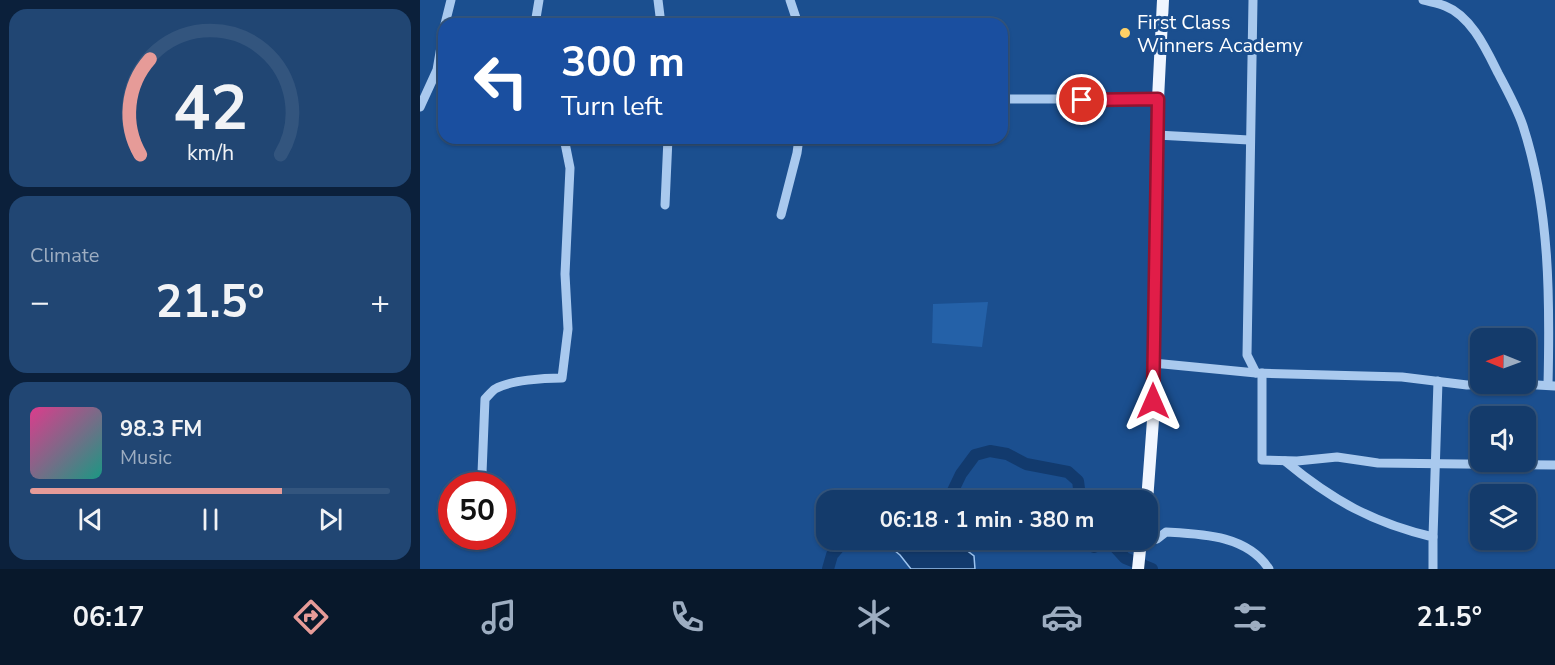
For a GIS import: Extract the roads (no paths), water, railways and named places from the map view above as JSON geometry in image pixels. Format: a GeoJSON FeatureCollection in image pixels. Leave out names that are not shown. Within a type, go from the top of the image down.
{"type":"FeatureCollection","features":[{"type":"Feature","properties":{"kind":"main road"},"geometry":{"type":"LineString","coordinates":[[1148,490],[1153,420],[1157,135],[1163,0]]}},
{"type":"Feature","properties":{"kind":"main road"},"geometry":{"type":"LineString","coordinates":[[1138,569],[1140,550]]}},
{"type":"Feature","properties":{"kind":"street"},"geometry":{"type":"LineString","coordinates":[[446,18],[451,0]]}},
{"type":"Feature","properties":{"kind":"street"},"geometry":{"type":"LineString","coordinates":[[536,18],[539,0]]}},
{"type":"Feature","properties":{"kind":"street"},"geometry":{"type":"LineString","coordinates":[[658,0],[660,18]]}},
{"type":"Feature","properties":{"kind":"street"},"geometry":{"type":"LineString","coordinates":[[790,0],[796,18]]}},
{"type":"Feature","properties":{"kind":"street"},"geometry":{"type":"LineString","coordinates":[[1238,371],[1247,355],[1253,0]]}},
{"type":"Feature","properties":{"kind":"street"},"geometry":{"type":"LineString","coordinates":[[1423,0],[1446,6],[1468,24],[1489,55],[1523,126],[1541,207],[1549,310],[1551,386],[1536,385]]}},
{"type":"Feature","properties":{"kind":"street"},"geometry":{"type":"LineString","coordinates":[[420,106],[438,64]]}},
{"type":"Feature","properties":{"kind":"street"},"geometry":{"type":"LineString","coordinates":[[1008,99],[1158,99]]}},
{"type":"Feature","properties":{"kind":"street"},"geometry":{"type":"LineString","coordinates":[[1157,135],[1250,140]]}},
{"type":"Feature","properties":{"kind":"street"},"geometry":{"type":"LineString","coordinates":[[482,472],[485,399],[495,389],[513,384],[546,378],[562,378],[567,329],[565,274],[570,168],[565,144]]}},
{"type":"Feature","properties":{"kind":"street"},"geometry":{"type":"LineString","coordinates":[[665,205],[668,144]]}},
{"type":"Feature","properties":{"kind":"street"},"geometry":{"type":"LineString","coordinates":[[781,215],[798,144]]}},
{"type":"Feature","properties":{"kind":"street"},"geometry":{"type":"LineString","coordinates":[[1247,355],[1259,373],[1262,460],[1337,458],[1378,463],[1555,465]]}},
{"type":"Feature","properties":{"kind":"street"},"geometry":{"type":"LineString","coordinates":[[1153,363],[1259,373],[1402,377],[1470,385]]}},
{"type":"Feature","properties":{"kind":"street"},"geometry":{"type":"LineString","coordinates":[[1433,569],[1438,381]]}},
{"type":"Feature","properties":{"kind":"street"},"geometry":{"type":"LineString","coordinates":[[1285,461],[1317,487],[1341,502],[1397,528],[1433,537]]}},
{"type":"Feature","properties":{"kind":"street"},"geometry":{"type":"LineString","coordinates":[[1158,539],[1166,532],[1240,543],[1252,550],[1269,569]]}},
{"type":"Feature","properties":{"kind":"waterway"},"geometry":{"type":"LineString","coordinates":[[953,490],[961,474],[975,455],[990,451],[1007,454],[1026,464],[1068,472],[1078,481],[1079,490]]}},
{"type":"Feature","properties":{"kind":"waterway"},"geometry":{"type":"LineString","coordinates":[[828,569],[832,555],[836,550]]}},
{"type":"Feature","properties":{"kind":"waterway"},"geometry":{"type":"LineString","coordinates":[[1118,550],[1125,558],[1152,569]]}},
{"type":"Feature","properties":{"kind":"place","name":"First Class Winners Academy"},"geometry":{"type":"Point","coordinates":[1125,33]}}]}
